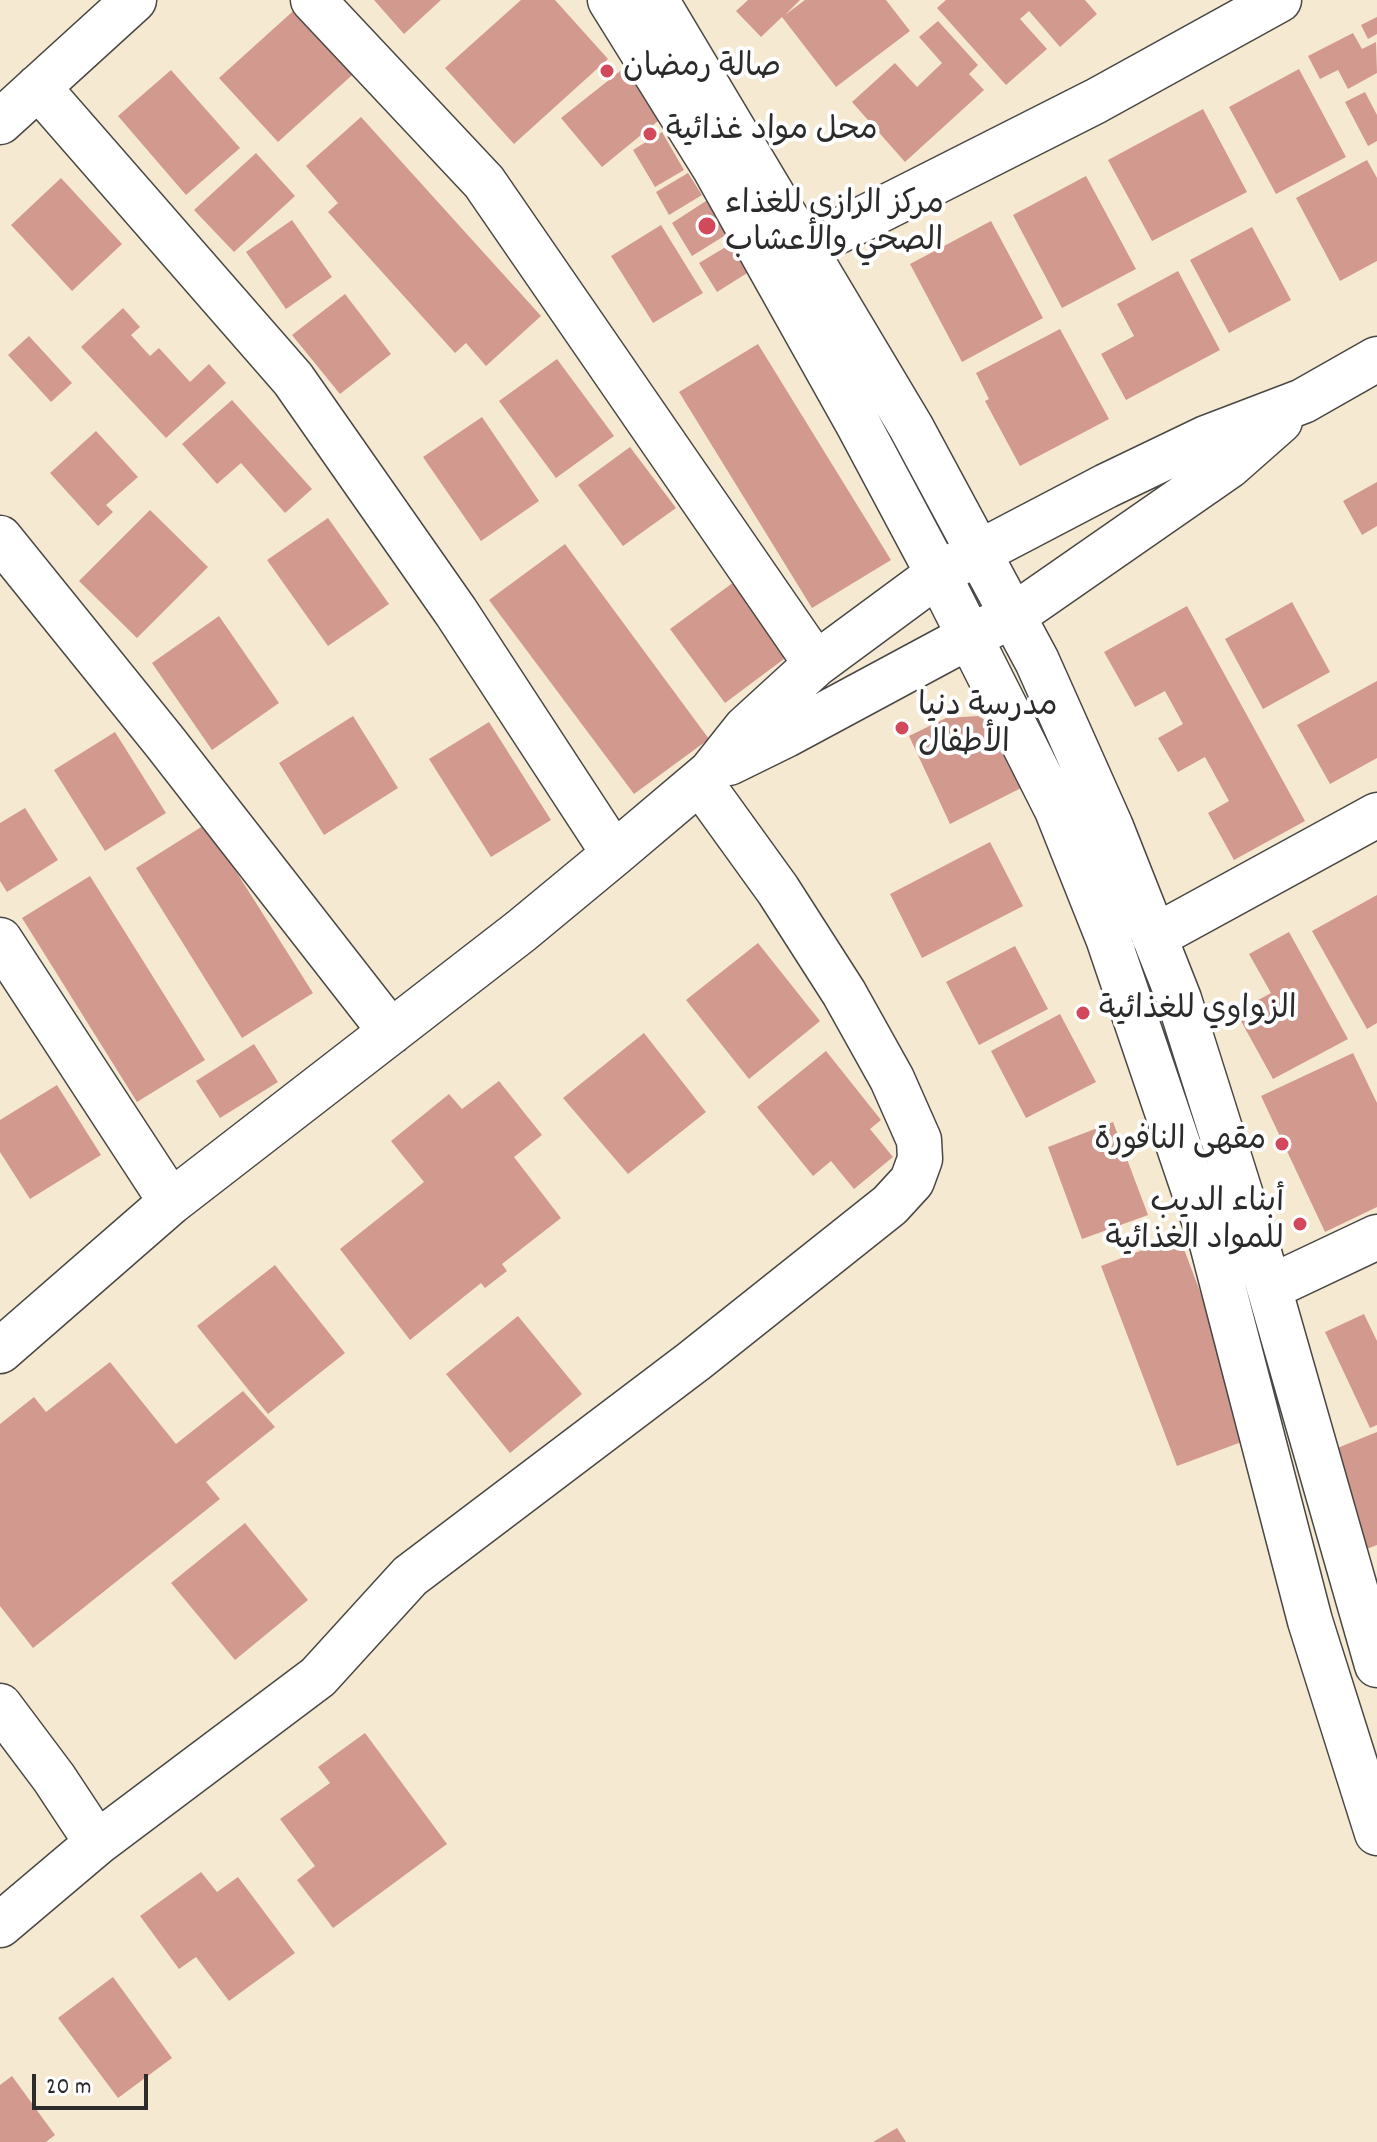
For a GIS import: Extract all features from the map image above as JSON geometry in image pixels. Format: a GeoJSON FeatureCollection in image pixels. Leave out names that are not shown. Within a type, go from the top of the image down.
{"type":"FeatureCollection","features":[{"type":"Feature","properties":{"kind":"street"},"geometry":{"type":"LineString","coordinates":[[0,122],[134,0]]}},
{"type":"Feature","properties":{"kind":"street"},"geometry":{"type":"LineString","coordinates":[[313,0],[484,182],[816,664]]}},
{"type":"Feature","properties":{"kind":"street"},"geometry":{"type":"LineString","coordinates":[[610,0],[714,167],[858,424],[970,636],[1057,810],[1118,967],[1212,1244],[1310,1621],[1377,1833]]}},
{"type":"Feature","properties":{"kind":"street"},"geometry":{"type":"LineString","coordinates":[[805,248],[1096,101],[1279,0]]}},
{"type":"Feature","properties":{"kind":"street"},"geometry":{"type":"LineString","coordinates":[[666,4],[911,427],[980,553],[1037,661],[1099,799],[1179,999],[1373,1639]]}},
{"type":"Feature","properties":{"kind":"street"},"geometry":{"type":"LineString","coordinates":[[38,87],[293,379],[456,612],[614,854]]}},
{"type":"Feature","properties":{"kind":"street"},"geometry":{"type":"LineString","coordinates":[[0,1351],[171,1202],[521,931],[614,854],[705,777],[746,728],[816,664],[938,574],[1106,486],[1206,438],[1303,401],[1377,359]]}},
{"type":"Feature","properties":{"kind":"street"},"geometry":{"type":"LineString","coordinates":[[705,777],[1013,616],[1229,466],[1303,401]]}},
{"type":"Feature","properties":{"kind":"street"},"geometry":{"type":"LineString","coordinates":[[0,538],[164,741],[391,1032]]}},
{"type":"Feature","properties":{"kind":"street"},"geometry":{"type":"LineString","coordinates":[[0,1925],[97,1843],[318,1677],[410,1576],[706,1351],[890,1205],[912,1181],[920,1159],[919,1140],[892,1079],[844,993],[705,777]]}},
{"type":"Feature","properties":{"kind":"street"},"geometry":{"type":"LineString","coordinates":[[1154,937],[1377,815]]}},
{"type":"Feature","properties":{"kind":"street"},"geometry":{"type":"LineString","coordinates":[[0,940],[171,1202]]}},
{"type":"Feature","properties":{"kind":"street"},"geometry":{"type":"LineString","coordinates":[[1269,1288],[1377,1237]]}},
{"type":"Feature","properties":{"kind":"street"},"geometry":{"type":"LineString","coordinates":[[0,1706],[54,1778],[97,1843]]}},
{"type":"Feature","properties":{"kind":"building"},"geometry":{"type":"Polygon","coordinates":[[[374,0],[441,0],[404,34],[374,0]]]}},
{"type":"Feature","properties":{"kind":"building"},"geometry":{"type":"Polygon","coordinates":[[[521,0],[555,0],[608,59],[514,144],[445,68],[521,0]]]}},
{"type":"Feature","properties":{"kind":"building"},"geometry":{"type":"Polygon","coordinates":[[[748,0],[800,0],[785,15],[805,0],[886,0],[910,31],[836,87],[782,17],[761,37],[736,11],[748,0]]]}},
{"type":"Feature","properties":{"kind":"building"},"geometry":{"type":"Polygon","coordinates":[[[946,0],[1085,0],[1097,14],[1060,47],[1029,11],[1020,19],[1047,49],[1006,85],[937,8],[946,0]]]}},
{"type":"Feature","properties":{"kind":"building"},"geometry":{"type":"Polygon","coordinates":[[[302,3],[360,68],[278,142],[219,78],[302,3]]]}},
{"type":"Feature","properties":{"kind":"building"},"geometry":{"type":"Polygon","coordinates":[[[1377,17],[1377,34],[1368,39],[1361,25],[1377,17]]]}},
{"type":"Feature","properties":{"kind":"building"},"geometry":{"type":"Polygon","coordinates":[[[938,21],[978,65],[969,74],[984,90],[905,162],[852,102],[895,63],[917,87],[942,63],[919,37],[938,21]]]}},
{"type":"Feature","properties":{"kind":"building"},"geometry":{"type":"Polygon","coordinates":[[[1353,33],[1362,49],[1376,42],[1377,73],[1348,89],[1338,70],[1320,79],[1308,56],[1353,33]]]}},
{"type":"Feature","properties":{"kind":"building"},"geometry":{"type":"Polygon","coordinates":[[[624,68],[663,117],[602,167],[561,118],[624,68]]]}},
{"type":"Feature","properties":{"kind":"building"},"geometry":{"type":"Polygon","coordinates":[[[1299,69],[1346,157],[1276,194],[1229,107],[1299,69]]]}},
{"type":"Feature","properties":{"kind":"building"},"geometry":{"type":"Polygon","coordinates":[[[171,70],[240,148],[186,195],[118,116],[171,70]]]}},
{"type":"Feature","properties":{"kind":"building"},"geometry":{"type":"Polygon","coordinates":[[[1365,92],[1377,115],[1377,141],[1368,146],[1345,102],[1365,92]]]}},
{"type":"Feature","properties":{"kind":"building"},"geometry":{"type":"Polygon","coordinates":[[[1203,109],[1247,192],[1152,241],[1108,160],[1203,109]]]}},
{"type":"Feature","properties":{"kind":"building"},"geometry":{"type":"Polygon","coordinates":[[[361,117],[541,316],[486,366],[466,343],[455,353],[328,212],[338,203],[306,166],[361,117]]]}},
{"type":"Feature","properties":{"kind":"building"},"geometry":{"type":"Polygon","coordinates":[[[662,132],[684,170],[655,187],[633,150],[662,132]]]}},
{"type":"Feature","properties":{"kind":"building"},"geometry":{"type":"Polygon","coordinates":[[[256,153],[295,196],[234,252],[194,210],[256,153]]]}},
{"type":"Feature","properties":{"kind":"building"},"geometry":{"type":"Polygon","coordinates":[[[1367,160],[1377,178],[1377,261],[1340,281],[1296,198],[1367,160]]]}},
{"type":"Feature","properties":{"kind":"building"},"geometry":{"type":"Polygon","coordinates":[[[688,173],[702,195],[669,215],[656,192],[688,173]]]}},
{"type":"Feature","properties":{"kind":"building"},"geometry":{"type":"Polygon","coordinates":[[[1086,176],[1136,269],[1062,308],[1013,215],[1086,176]]]}},
{"type":"Feature","properties":{"kind":"building"},"geometry":{"type":"Polygon","coordinates":[[[61,178],[122,244],[72,291],[11,225],[61,178]]]}},
{"type":"Feature","properties":{"kind":"building"},"geometry":{"type":"Polygon","coordinates":[[[709,199],[729,233],[692,256],[672,223],[709,199]]]}},
{"type":"Feature","properties":{"kind":"building"},"geometry":{"type":"Polygon","coordinates":[[[292,220],[332,277],[286,309],[246,252],[292,220]]]}},
{"type":"Feature","properties":{"kind":"building"},"geometry":{"type":"Polygon","coordinates":[[[991,221],[1043,318],[962,362],[910,264],[991,221]]]}},
{"type":"Feature","properties":{"kind":"building"},"geometry":{"type":"Polygon","coordinates":[[[661,225],[703,293],[653,323],[611,256],[661,225]]]}},
{"type":"Feature","properties":{"kind":"building"},"geometry":{"type":"Polygon","coordinates":[[[1252,227],[1291,300],[1229,333],[1190,260],[1252,227]]]}},
{"type":"Feature","properties":{"kind":"building"},"geometry":{"type":"Polygon","coordinates":[[[734,242],[752,270],[717,292],[699,263],[734,242]]]}},
{"type":"Feature","properties":{"kind":"building"},"geometry":{"type":"Polygon","coordinates":[[[1178,271],[1220,350],[1126,400],[1101,354],[1134,336],[1117,304],[1178,271]]]}},
{"type":"Feature","properties":{"kind":"building"},"geometry":{"type":"Polygon","coordinates":[[[345,294],[391,354],[340,394],[292,335],[345,294]]]}},
{"type":"Feature","properties":{"kind":"building"},"geometry":{"type":"Polygon","coordinates":[[[123,308],[140,327],[131,335],[150,356],[159,348],[190,382],[209,364],[226,383],[166,438],[81,347],[123,308]]]}},
{"type":"Feature","properties":{"kind":"building"},"geometry":{"type":"Polygon","coordinates":[[[1060,329],[1109,419],[1020,466],[985,401],[989,399],[976,373],[1060,329]]]}},
{"type":"Feature","properties":{"kind":"building"},"geometry":{"type":"Polygon","coordinates":[[[29,336],[72,383],[51,402],[8,355],[29,336]]]}},
{"type":"Feature","properties":{"kind":"building"},"geometry":{"type":"Polygon","coordinates":[[[758,344],[891,560],[812,608],[679,392],[758,344]]]}},
{"type":"Feature","properties":{"kind":"building"},"geometry":{"type":"Polygon","coordinates":[[[557,359],[614,436],[556,478],[499,401],[557,359]]]}},
{"type":"Feature","properties":{"kind":"building"},"geometry":{"type":"Polygon","coordinates":[[[232,400],[312,489],[285,513],[241,463],[217,484],[182,444],[232,400]]]}},
{"type":"Feature","properties":{"kind":"building"},"geometry":{"type":"Polygon","coordinates":[[[482,417],[539,501],[481,541],[423,457],[482,417]]]}},
{"type":"Feature","properties":{"kind":"building"},"geometry":{"type":"Polygon","coordinates":[[[96,431],[138,477],[106,505],[113,512],[98,526],[50,473],[96,431]]]}},
{"type":"Feature","properties":{"kind":"building"},"geometry":{"type":"Polygon","coordinates":[[[630,447],[676,508],[623,546],[578,485],[630,447]]]}},
{"type":"Feature","properties":{"kind":"building"},"geometry":{"type":"Polygon","coordinates":[[[1377,482],[1377,526],[1362,535],[1343,501],[1377,482]]]}},
{"type":"Feature","properties":{"kind":"building"},"geometry":{"type":"Polygon","coordinates":[[[150,510],[208,567],[137,638],[79,581],[150,510]]]}},
{"type":"Feature","properties":{"kind":"building"},"geometry":{"type":"Polygon","coordinates":[[[328,518],[389,604],[328,646],[267,560],[328,518]]]}},
{"type":"Feature","properties":{"kind":"building"},"geometry":{"type":"Polygon","coordinates":[[[565,544],[709,739],[634,794],[489,600],[565,544]]]}},
{"type":"Feature","properties":{"kind":"building"},"geometry":{"type":"Polygon","coordinates":[[[734,582],[788,656],[725,703],[670,629],[734,582]]]}},
{"type":"Feature","properties":{"kind":"building"},"geometry":{"type":"Polygon","coordinates":[[[1292,602],[1330,672],[1263,709],[1225,639],[1292,602]]]}},
{"type":"Feature","properties":{"kind":"building"},"geometry":{"type":"Polygon","coordinates":[[[1187,606],[1305,821],[1234,860],[1208,813],[1229,801],[1205,757],[1178,772],[1158,738],[1183,724],[1165,691],[1135,707],[1104,652],[1187,606]]]}},
{"type":"Feature","properties":{"kind":"building"},"geometry":{"type":"Polygon","coordinates":[[[219,616],[279,703],[212,750],[152,663],[219,616]]]}},
{"type":"Feature","properties":{"kind":"building"},"geometry":{"type":"Polygon","coordinates":[[[1377,681],[1377,758],[1330,784],[1297,725],[1377,681]]]}},
{"type":"Feature","properties":{"kind":"building"},"geometry":{"type":"Polygon","coordinates":[[[353,716],[398,788],[324,835],[279,763],[353,716]]]}},
{"type":"Feature","properties":{"kind":"building"},"geometry":{"type":"Polygon","coordinates":[[[978,716],[998,727],[1023,787],[950,824],[909,736],[946,718],[978,716]]]}},
{"type":"Feature","properties":{"kind":"building"},"geometry":{"type":"Polygon","coordinates":[[[489,722],[551,820],[491,857],[429,759],[489,722]]]}},
{"type":"Feature","properties":{"kind":"building"},"geometry":{"type":"Polygon","coordinates":[[[115,732],[166,813],[105,851],[54,770],[115,732]]]}},
{"type":"Feature","properties":{"kind":"building"},"geometry":{"type":"Polygon","coordinates":[[[25,808],[58,860],[7,892],[0,881],[0,823],[25,808]]]}},
{"type":"Feature","properties":{"kind":"building"},"geometry":{"type":"Polygon","coordinates":[[[206,824],[313,993],[242,1038],[136,868],[206,824]]]}},
{"type":"Feature","properties":{"kind":"building"},"geometry":{"type":"Polygon","coordinates":[[[990,842],[1023,906],[922,958],[890,894],[990,842]]]}},
{"type":"Feature","properties":{"kind":"building"},"geometry":{"type":"Polygon","coordinates":[[[90,876],[205,1060],[137,1102],[22,918],[90,876]]]}},
{"type":"Feature","properties":{"kind":"building"},"geometry":{"type":"Polygon","coordinates":[[[1377,895],[1377,1023],[1367,1029],[1312,931],[1377,895]]]}},
{"type":"Feature","properties":{"kind":"building"},"geometry":{"type":"Polygon","coordinates":[[[1289,932],[1348,1039],[1273,1079],[1236,1012],[1271,993],[1249,954],[1289,932]]]}},
{"type":"Feature","properties":{"kind":"building"},"geometry":{"type":"Polygon","coordinates":[[[758,943],[820,1021],[749,1079],[686,1000],[758,943]]]}},
{"type":"Feature","properties":{"kind":"building"},"geometry":{"type":"Polygon","coordinates":[[[1015,946],[1048,1009],[979,1045],[946,982],[1015,946]]]}},
{"type":"Feature","properties":{"kind":"building"},"geometry":{"type":"Polygon","coordinates":[[[1060,1014],[1096,1082],[1026,1118],[991,1051],[1060,1014]]]}},
{"type":"Feature","properties":{"kind":"building"},"geometry":{"type":"Polygon","coordinates":[[[644,1033],[706,1112],[628,1174],[563,1098],[644,1033]]]}},
{"type":"Feature","properties":{"kind":"building"},"geometry":{"type":"Polygon","coordinates":[[[254,1044],[278,1082],[220,1118],[196,1081],[254,1044]]]}},
{"type":"Feature","properties":{"kind":"building"},"geometry":{"type":"Polygon","coordinates":[[[826,1051],[881,1120],[870,1129],[893,1157],[854,1189],[831,1161],[813,1176],[757,1107],[826,1051]]]}},
{"type":"Feature","properties":{"kind":"building"},"geometry":{"type":"Polygon","coordinates":[[[1353,1053],[1377,1103],[1377,1207],[1325,1232],[1261,1096],[1353,1053]]]}},
{"type":"Feature","properties":{"kind":"building"},"geometry":{"type":"Polygon","coordinates":[[[499,1081],[542,1135],[514,1157],[561,1218],[502,1264],[507,1271],[485,1288],[481,1283],[410,1340],[340,1249],[424,1182],[391,1141],[449,1094],[462,1109],[499,1081]]]}},
{"type":"Feature","properties":{"kind":"building"},"geometry":{"type":"Polygon","coordinates":[[[57,1085],[101,1155],[30,1199],[0,1152],[0,1120],[57,1085]]]}},
{"type":"Feature","properties":{"kind":"building"},"geometry":{"type":"Polygon","coordinates":[[[1113,1122],[1148,1215],[1082,1239],[1048,1147],[1113,1122]]]}},
{"type":"Feature","properties":{"kind":"building"},"geometry":{"type":"Polygon","coordinates":[[[1179,1236],[1255,1437],[1177,1466],[1101,1266],[1179,1236]]]}},
{"type":"Feature","properties":{"kind":"building"},"geometry":{"type":"Polygon","coordinates":[[[275,1265],[345,1353],[268,1414],[197,1326],[275,1265]]]}},
{"type":"Feature","properties":{"kind":"building"},"geometry":{"type":"Polygon","coordinates":[[[1364,1314],[1377,1341],[1377,1425],[1370,1428],[1325,1332],[1364,1314]]]}},
{"type":"Feature","properties":{"kind":"building"},"geometry":{"type":"Polygon","coordinates":[[[518,1316],[582,1394],[510,1453],[446,1374],[518,1316]]]}},
{"type":"Feature","properties":{"kind":"building"},"geometry":{"type":"Polygon","coordinates":[[[110,1362],[176,1444],[243,1391],[275,1427],[206,1482],[220,1499],[33,1648],[0,1606],[0,1424],[34,1397],[46,1412],[110,1362]]]}},
{"type":"Feature","properties":{"kind":"building"},"geometry":{"type":"Polygon","coordinates":[[[1377,1432],[1377,1545],[1364,1550],[1325,1453],[1377,1432]]]}},
{"type":"Feature","properties":{"kind":"building"},"geometry":{"type":"Polygon","coordinates":[[[245,1523],[308,1600],[235,1660],[171,1583],[245,1523]]]}},
{"type":"Feature","properties":{"kind":"building"},"geometry":{"type":"Polygon","coordinates":[[[365,1733],[447,1844],[333,1928],[297,1880],[315,1866],[280,1819],[330,1783],[318,1767],[365,1733]]]}},
{"type":"Feature","properties":{"kind":"building"},"geometry":{"type":"Polygon","coordinates":[[[201,1872],[217,1892],[238,1877],[295,1953],[229,2001],[196,1957],[179,1969],[140,1916],[201,1872]]]}},
{"type":"Feature","properties":{"kind":"building"},"geometry":{"type":"Polygon","coordinates":[[[113,1977],[172,2058],[118,2098],[58,2018],[113,1977]]]}},
{"type":"Feature","properties":{"kind":"building"},"geometry":{"type":"Polygon","coordinates":[[[12,2076],[55,2135],[46,2142],[0,2142],[0,2085],[12,2076]]]}},
{"type":"Feature","properties":{"kind":"building"},"geometry":{"type":"Polygon","coordinates":[[[897,2128],[906,2142],[873,2142],[897,2128]]]}},
{"type":"Feature","properties":{"kind":"place","name":"صالة رمضان"},"geometry":{"type":"Point","coordinates":[607,71]}},
{"type":"Feature","properties":{"kind":"place","name":"محل مواد غذائية"},"geometry":{"type":"Point","coordinates":[650,134]}},
{"type":"Feature","properties":{"kind":"place","name":"مركز الرازي للغذاء الصحي والأعشاب"},"geometry":{"type":"Point","coordinates":[707,226]}},
{"type":"Feature","properties":{"kind":"place","name":"مدرسة دنيا الأطفال"},"geometry":{"type":"Point","coordinates":[902,728]}},
{"type":"Feature","properties":{"kind":"place","name":"الزواوي للغذائية"},"geometry":{"type":"Point","coordinates":[1083,1013]}},
{"type":"Feature","properties":{"kind":"place","name":"مقهى النافورة"},"geometry":{"type":"Point","coordinates":[1282,1144]}},
{"type":"Feature","properties":{"kind":"place","name":"أبناء الديب للمواد الغذائية"},"geometry":{"type":"Point","coordinates":[1300,1224]}}]}
